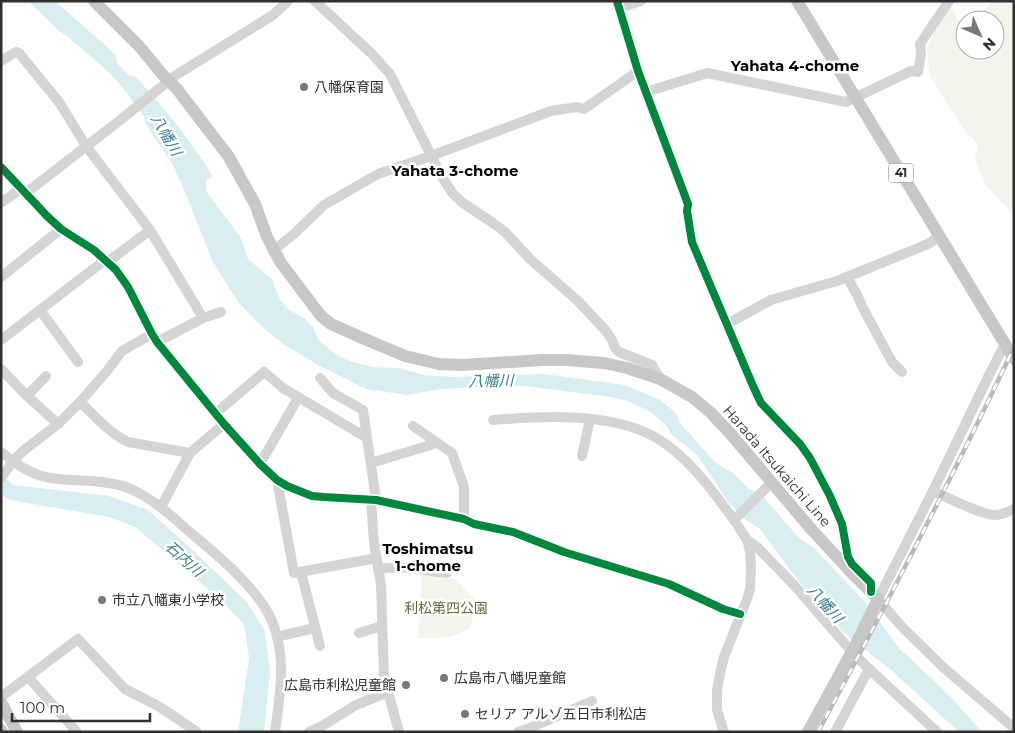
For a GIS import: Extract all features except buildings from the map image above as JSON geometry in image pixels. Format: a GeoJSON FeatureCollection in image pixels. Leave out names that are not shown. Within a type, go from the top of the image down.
{"type":"FeatureCollection","features":[{"type":"Feature","properties":{"kind":"main road","name":"Harada Itsukaichi Line"},"geometry":{"type":"LineString","coordinates":[[94,1],[139,46],[167,82],[177,89],[229,157],[255,204],[273,251],[297,286],[321,316],[331,324],[405,356],[439,364],[463,365],[566,360],[604,363],[627,368],[660,379],[692,397],[710,412],[729,432],[770,484],[875,599]]}},
{"type":"Feature","properties":{"kind":"main road","name":"41"},"geometry":{"type":"LineString","coordinates":[[797,1],[1014,359]]}},
{"type":"Feature","properties":{"kind":"main road"},"geometry":{"type":"LineString","coordinates":[[808,732],[853,650],[875,599]]}},
{"type":"Feature","properties":{"kind":"main road"},"geometry":{"type":"LineString","coordinates":[[1,702],[17,732]]}},
{"type":"Feature","properties":{"kind":"street"},"geometry":{"type":"LineString","coordinates":[[26,193],[176,75],[273,16],[288,1]]}},
{"type":"Feature","properties":{"kind":"street"},"geometry":{"type":"LineString","coordinates":[[315,1],[372,54],[390,74],[442,178],[453,194],[505,232],[530,259],[578,301],[606,331],[619,352],[652,365],[660,379]]}},
{"type":"Feature","properties":{"kind":"street"},"geometry":{"type":"LineString","coordinates":[[641,1],[618,4],[638,71],[688,204],[687,211],[692,242],[761,403],[800,444],[810,458],[842,524],[848,556],[852,564],[870,583],[875,599],[944,668],[1014,728]]}},
{"type":"Feature","properties":{"kind":"street"},"geometry":{"type":"LineString","coordinates":[[646,92],[707,73],[846,102],[911,70],[918,72],[921,54],[920,44],[949,1]]}},
{"type":"Feature","properties":{"kind":"street"},"geometry":{"type":"LineString","coordinates":[[1,61],[16,52],[19,53],[59,102],[86,146],[150,230],[203,318]]}},
{"type":"Feature","properties":{"kind":"street"},"geometry":{"type":"LineString","coordinates":[[273,251],[328,202],[378,174],[551,111],[578,107],[584,109],[638,71]]}},
{"type":"Feature","properties":{"kind":"street"},"geometry":{"type":"LineString","coordinates":[[1,166],[47,216],[62,229],[94,250],[116,270],[128,287],[155,338],[224,424],[276,480],[312,496],[373,500],[513,532],[564,552],[669,584],[723,609],[740,614]]}},
{"type":"Feature","properties":{"kind":"street"},"geometry":{"type":"LineString","coordinates":[[1,203],[19,190],[26,193]]}},
{"type":"Feature","properties":{"kind":"street"},"geometry":{"type":"LineString","coordinates":[[1,276],[62,229]]}},
{"type":"Feature","properties":{"kind":"street"},"geometry":{"type":"LineString","coordinates":[[2,337],[105,260],[113,258],[150,230]]}},
{"type":"Feature","properties":{"kind":"street"},"geometry":{"type":"LineString","coordinates":[[727,324],[771,300],[847,277],[928,244],[940,236]]}},
{"type":"Feature","properties":{"kind":"street"},"geometry":{"type":"LineString","coordinates":[[847,277],[892,362],[902,372]]}},
{"type":"Feature","properties":{"kind":"street"},"geometry":{"type":"LineString","coordinates":[[40,310],[78,362]]}},
{"type":"Feature","properties":{"kind":"street"},"geometry":{"type":"LineString","coordinates":[[1,478],[23,451],[58,424],[80,402],[107,371],[118,355],[221,312]]}},
{"type":"Feature","properties":{"kind":"street"},"geometry":{"type":"LineString","coordinates":[[875,599],[933,491],[1005,344]]}},
{"type":"Feature","properties":{"kind":"street"},"geometry":{"type":"LineString","coordinates":[[1,368],[27,396],[58,424]]}},
{"type":"Feature","properties":{"kind":"street"},"geometry":{"type":"LineString","coordinates":[[216,413],[264,372],[298,398],[367,438]]}},
{"type":"Feature","properties":{"kind":"street"},"geometry":{"type":"LineString","coordinates":[[27,396],[46,376]]}},
{"type":"Feature","properties":{"kind":"street"},"geometry":{"type":"LineString","coordinates":[[320,378],[333,393],[363,410],[371,464],[372,529],[381,585],[384,677],[399,732]]}},
{"type":"Feature","properties":{"kind":"street"},"geometry":{"type":"LineString","coordinates":[[260,464],[298,398]]}},
{"type":"Feature","properties":{"kind":"street"},"geometry":{"type":"LineString","coordinates":[[80,402],[113,433],[128,442],[190,453]]}},
{"type":"Feature","properties":{"kind":"street"},"geometry":{"type":"LineString","coordinates":[[493,420],[543,417],[572,418],[611,422],[634,427],[665,444],[691,467],[735,519],[747,540],[750,551],[750,589],[724,657],[717,690],[717,710],[724,732]]}},
{"type":"Feature","properties":{"kind":"street"},"geometry":{"type":"LineString","coordinates":[[582,456],[590,419]]}},
{"type":"Feature","properties":{"kind":"street"},"geometry":{"type":"LineString","coordinates":[[161,507],[190,453],[224,424]]}},
{"type":"Feature","properties":{"kind":"street"},"geometry":{"type":"LineString","coordinates":[[413,426],[452,453],[464,486],[464,520]]}},
{"type":"Feature","properties":{"kind":"street"},"geometry":{"type":"LineString","coordinates":[[371,464],[437,443]]}},
{"type":"Feature","properties":{"kind":"street"},"geometry":{"type":"LineString","coordinates":[[1,452],[12,463],[34,474],[50,478],[108,482],[123,486],[156,502],[243,580],[266,608],[277,636],[280,663],[275,732]]}},
{"type":"Feature","properties":{"kind":"street"},"geometry":{"type":"LineString","coordinates":[[276,480],[294,573],[376,558]]}},
{"type":"Feature","properties":{"kind":"street"},"geometry":{"type":"LineString","coordinates":[[735,519],[770,484]]}},
{"type":"Feature","properties":{"kind":"street"},"geometry":{"type":"LineString","coordinates":[[933,491],[985,513],[996,515],[1014,509]]}},
{"type":"Feature","properties":{"kind":"street"},"geometry":{"type":"LineString","coordinates":[[747,540],[761,551],[794,585],[869,669],[937,732]]}},
{"type":"Feature","properties":{"kind":"street"},"geometry":{"type":"LineString","coordinates":[[378,569],[405,567],[447,573]]}},
{"type":"Feature","properties":{"kind":"street"},"geometry":{"type":"LineString","coordinates":[[301,572],[320,646]]}},
{"type":"Feature","properties":{"kind":"street"},"geometry":{"type":"LineString","coordinates":[[359,632],[382,626]]}},
{"type":"Feature","properties":{"kind":"street"},"geometry":{"type":"LineString","coordinates":[[284,635],[315,628]]}},
{"type":"Feature","properties":{"kind":"street"},"geometry":{"type":"LineString","coordinates":[[1,697],[78,640],[125,689],[160,707],[197,732]]}},
{"type":"Feature","properties":{"kind":"street"},"geometry":{"type":"LineString","coordinates":[[835,732],[869,669]]}},
{"type":"Feature","properties":{"kind":"street"},"geometry":{"type":"LineString","coordinates":[[28,677],[77,732]]}},
{"type":"Feature","properties":{"kind":"street"},"geometry":{"type":"LineString","coordinates":[[309,732],[356,705],[388,692]]}},
{"type":"Feature","properties":{"kind":"street"},"geometry":{"type":"LineString","coordinates":[[518,732],[592,701]]}},
{"type":"Feature","properties":{"kind":"green space"},"geometry":{"type":"Polygon","coordinates":[[[991,1],[1014,1],[1014,216],[986,185],[975,159],[978,145],[963,128],[930,77],[927,49],[939,20],[951,7],[955,15],[955,60],[1005,60],[1005,10],[984,10],[991,1]]]}},
{"type":"Feature","properties":{"kind":"green space","name":"利松第四公園"},"geometry":{"type":"Polygon","coordinates":[[[422,573],[437,575],[440,579],[454,578],[474,599],[471,627],[451,636],[418,638],[422,573]]]}},
{"type":"Feature","properties":{"kind":"water","name":"八幡川"},"geometry":{"type":"Polygon","coordinates":[[[28,1],[55,1],[116,55],[117,63],[130,76],[135,76],[151,93],[180,129],[208,169],[212,177],[206,180],[206,191],[241,238],[248,259],[272,279],[280,300],[289,310],[303,317],[313,327],[319,341],[337,355],[352,362],[373,367],[399,368],[424,375],[452,377],[544,374],[625,385],[660,400],[676,413],[679,422],[716,463],[733,473],[749,489],[760,493],[799,538],[815,549],[865,602],[899,648],[950,696],[982,732],[959,732],[891,670],[844,633],[803,587],[760,529],[746,520],[728,502],[698,456],[670,433],[667,426],[651,412],[628,401],[610,397],[526,386],[441,389],[407,395],[366,389],[320,366],[283,344],[259,324],[239,303],[224,280],[213,262],[172,163],[148,128],[143,115],[111,74],[59,31],[28,1]]]}},
{"type":"Feature","properties":{"kind":"water","name":"石内川"},"geometry":{"type":"Polygon","coordinates":[[[1,474],[13,485],[109,496],[148,510],[247,602],[265,631],[270,673],[264,732],[238,732],[249,658],[244,624],[223,602],[135,527],[109,517],[10,500],[1,494],[1,474]]]}},
{"type":"Feature","properties":{"kind":"railway"},"geometry":{"type":"LineString","coordinates":[[818,732],[919,541],[1014,347]]}},
{"type":"Feature","properties":{"kind":"cycle path"},"geometry":{"type":"LineString","coordinates":[[617,1],[638,71],[688,204],[687,211],[692,242],[753,386],[761,403],[800,444],[810,458],[842,524],[848,557],[852,564],[871,583],[871,592]]}},
{"type":"Feature","properties":{"kind":"cycle path"},"geometry":{"type":"LineString","coordinates":[[1,167],[61,229],[94,250],[116,270],[128,287],[157,342],[224,424],[277,480],[312,496],[376,500],[464,519],[474,524],[513,532],[564,552],[669,584],[723,609],[740,614]]}},
{"type":"Feature","properties":{"kind":"place","name":"八幡保育園"},"geometry":{"type":"Point","coordinates":[304,87]}},
{"type":"Feature","properties":{"kind":"place","name":"市立八幡東小学校"},"geometry":{"type":"Point","coordinates":[102,600]}},
{"type":"Feature","properties":{"kind":"place","name":"広島市八幡児童館"},"geometry":{"type":"Point","coordinates":[444,678]}},
{"type":"Feature","properties":{"kind":"place","name":"広島市利松児童館"},"geometry":{"type":"Point","coordinates":[406,685]}},
{"type":"Feature","properties":{"kind":"place","name":"セリア アルゾ五日市利松店"},"geometry":{"type":"Point","coordinates":[465,714]}},
{"type":"Feature","properties":{"kind":"district","name":"Yahata 4-chome"},"geometry":{"type":"Point","coordinates":[795,66]}},
{"type":"Feature","properties":{"kind":"district","name":"Yahata 3-chome"},"geometry":{"type":"Point","coordinates":[455,171]}},
{"type":"Feature","properties":{"kind":"district","name":"Toshimatsu 1-chome"},"geometry":{"type":"Point","coordinates":[428,558]}}]}
